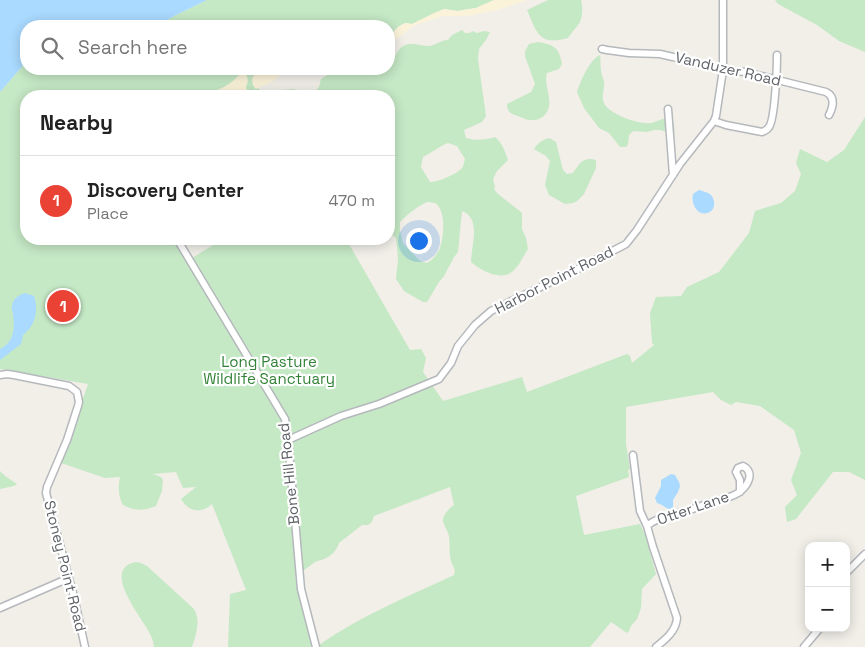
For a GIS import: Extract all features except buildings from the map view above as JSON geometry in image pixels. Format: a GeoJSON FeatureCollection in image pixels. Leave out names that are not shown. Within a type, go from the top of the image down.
{"type":"FeatureCollection","features":[{"type":"Feature","properties":{"kind":"street"},"geometry":{"type":"LineString","coordinates":[[722,0],[723,70],[718,107],[714,121],[744,129],[765,131],[770,124],[776,88],[777,55]]}},
{"type":"Feature","properties":{"kind":"street","name":"Vanduzer Road"},"geometry":{"type":"LineString","coordinates":[[602,48],[628,53],[660,54],[723,70],[745,72],[826,92],[830,94],[833,100],[833,107],[829,115]]}},
{"type":"Feature","properties":{"kind":"street"},"geometry":{"type":"LineString","coordinates":[[668,109],[673,176]]}},
{"type":"Feature","properties":{"kind":"street","name":"Harbor Point Road"},"geometry":{"type":"LineString","coordinates":[[288,440],[341,416],[379,404],[439,379],[451,363],[458,346],[475,324],[491,312],[626,244],[692,148],[714,121]]}},
{"type":"Feature","properties":{"kind":"street","name":"Bone Hill Road"},"geometry":{"type":"LineString","coordinates":[[181,245],[285,419],[301,589],[316,647]]}},
{"type":"Feature","properties":{"kind":"street","name":"Stoney Point Road"},"geometry":{"type":"LineString","coordinates":[[0,375],[14,375],[69,386],[74,389],[78,397],[78,406],[67,440],[46,493],[85,647]]}},
{"type":"Feature","properties":{"kind":"street"},"geometry":{"type":"LineString","coordinates":[[633,455],[640,511],[647,526],[677,618],[674,629],[669,636],[656,647]]}},
{"type":"Feature","properties":{"kind":"street","name":"Otter Lane"},"geometry":{"type":"LineString","coordinates":[[647,526],[669,516],[740,492]]}},
{"type":"Feature","properties":{"kind":"street"},"geometry":{"type":"LineString","coordinates":[[850,569],[865,554]]}},
{"type":"Feature","properties":{"kind":"street"},"geometry":{"type":"LineString","coordinates":[[0,608],[69,578]]}},
{"type":"Feature","properties":{"kind":"street"},"geometry":{"type":"LineString","coordinates":[[804,647],[817,632]]}},
{"type":"Feature","properties":{"kind":"green space"},"geometry":{"type":"Polygon","coordinates":[[[207,0],[494,0],[476,8],[457,11],[444,9],[412,24],[405,23],[395,30],[395,20],[167,20],[207,0]]]}},
{"type":"Feature","properties":{"kind":"green space"},"geometry":{"type":"Polygon","coordinates":[[[548,0],[581,0],[581,20],[568,38],[558,40],[545,39],[537,31],[527,10],[548,0]]]}},
{"type":"Feature","properties":{"kind":"green space"},"geometry":{"type":"Polygon","coordinates":[[[775,0],[865,0],[865,52],[839,41],[817,25],[778,4],[775,0]]]}},
{"type":"Feature","properties":{"kind":"green space","name":"Long Pasture Wildlife Sanctuary"},"geometry":{"type":"Polygon","coordinates":[[[462,30],[465,33],[472,31],[477,33],[490,32],[479,49],[478,59],[486,116],[482,122],[464,130],[466,138],[469,139],[480,140],[495,137],[504,150],[508,160],[497,171],[493,179],[494,189],[522,213],[522,229],[528,249],[519,265],[510,273],[499,275],[481,269],[471,262],[474,226],[468,215],[462,211],[458,252],[427,302],[423,302],[404,291],[396,279],[398,259],[395,237],[395,90],[317,90],[321,79],[328,75],[395,75],[395,56],[405,45],[429,46],[448,40],[452,35],[462,30]],[[448,143],[423,157],[421,167],[430,182],[438,181],[456,173],[463,167],[465,159],[457,146],[448,143]],[[427,202],[419,206],[400,222],[403,243],[420,261],[427,263],[438,252],[443,234],[443,219],[439,207],[435,203],[427,202]]]}},
{"type":"Feature","properties":{"kind":"green space"},"geometry":{"type":"Polygon","coordinates":[[[538,42],[555,48],[562,64],[559,69],[547,73],[546,83],[549,107],[547,112],[539,119],[529,120],[512,114],[507,108],[507,104],[531,92],[535,84],[525,51],[529,44],[538,42]]]}},
{"type":"Feature","properties":{"kind":"green space"},"geometry":{"type":"Polygon","coordinates":[[[600,55],[605,105],[620,116],[640,122],[651,123],[668,119],[674,124],[674,134],[660,130],[647,132],[633,131],[629,135],[626,147],[620,147],[609,133],[599,128],[584,108],[577,92],[589,66],[600,55]]]}},
{"type":"Feature","properties":{"kind":"green space","name":"Long Pasture Wildlife Sanctuary"},"geometry":{"type":"Polygon","coordinates":[[[20,69],[20,75],[255,75],[252,78],[260,90],[20,90],[20,245],[177,245],[187,261],[213,245],[349,245],[410,350],[421,349],[426,358],[423,372],[443,401],[522,377],[527,392],[627,354],[630,356],[632,363],[654,345],[652,343],[650,313],[656,297],[681,296],[687,287],[719,272],[749,233],[755,211],[781,203],[795,191],[801,174],[796,163],[800,149],[827,162],[844,150],[865,117],[865,480],[849,472],[833,472],[796,519],[787,522],[785,507],[797,495],[791,480],[801,453],[794,430],[760,406],[736,402],[731,405],[721,400],[713,392],[626,407],[626,444],[630,469],[628,470],[629,477],[576,496],[584,535],[640,524],[645,535],[656,574],[642,589],[641,608],[637,619],[627,633],[611,622],[590,647],[316,647],[366,617],[454,575],[450,558],[449,536],[443,521],[444,516],[454,505],[450,487],[374,516],[372,522],[368,525],[362,525],[339,543],[331,555],[315,562],[295,576],[313,647],[228,647],[230,594],[246,590],[212,504],[199,510],[188,507],[181,499],[196,487],[183,488],[176,472],[153,474],[161,477],[163,480],[162,491],[156,506],[139,510],[123,505],[119,491],[120,477],[105,478],[61,463],[88,384],[0,369],[0,92],[20,69]]]}},
{"type":"Feature","properties":{"kind":"green space"},"geometry":{"type":"Polygon","coordinates":[[[549,138],[556,142],[563,170],[567,174],[573,173],[579,164],[585,160],[596,160],[596,168],[584,194],[573,203],[565,204],[549,195],[545,185],[550,161],[546,156],[534,149],[540,142],[549,138]]]}},
{"type":"Feature","properties":{"kind":"green space"},"geometry":{"type":"Polygon","coordinates":[[[0,471],[5,476],[17,484],[0,489],[0,471]]]}},
{"type":"Feature","properties":{"kind":"green space"},"geometry":{"type":"Polygon","coordinates":[[[136,562],[147,566],[194,609],[197,623],[192,647],[154,647],[152,637],[133,607],[123,584],[122,574],[126,566],[136,562]]]}},
{"type":"Feature","properties":{"kind":"sand"},"geometry":{"type":"Polygon","coordinates":[[[494,0],[527,0],[497,10],[469,16],[442,16],[413,26],[395,40],[395,30],[405,23],[412,24],[444,9],[457,11],[476,8],[494,0]]]}},
{"type":"Feature","properties":{"kind":"sand"},"geometry":{"type":"Polygon","coordinates":[[[239,75],[246,75],[248,80],[247,90],[218,90],[227,85],[239,75]]]}},
{"type":"Feature","properties":{"kind":"sand"},"geometry":{"type":"Polygon","coordinates":[[[280,75],[275,80],[256,89],[252,83],[254,76],[280,75]]]}},
{"type":"Feature","properties":{"kind":"water"},"geometry":{"type":"Polygon","coordinates":[[[0,0],[207,0],[167,20],[20,20],[20,69],[0,92],[0,0]]]}},
{"type":"Feature","properties":{"kind":"water"},"geometry":{"type":"Polygon","coordinates":[[[699,190],[712,196],[714,205],[710,212],[703,213],[695,208],[693,194],[699,190]]]}},
{"type":"Feature","properties":{"kind":"water"},"geometry":{"type":"Polygon","coordinates":[[[25,293],[34,296],[35,318],[23,335],[21,344],[0,360],[0,349],[11,339],[14,325],[13,303],[17,297],[25,293]]]}},
{"type":"Feature","properties":{"kind":"water"},"geometry":{"type":"Polygon","coordinates":[[[671,474],[675,475],[680,486],[673,500],[673,510],[657,503],[655,498],[661,486],[661,480],[671,474]]]}},
{"type":"Feature","properties":{"kind":"place","name":"Discovery Center"},"geometry":{"type":"Point","coordinates":[63,306]}}]}
